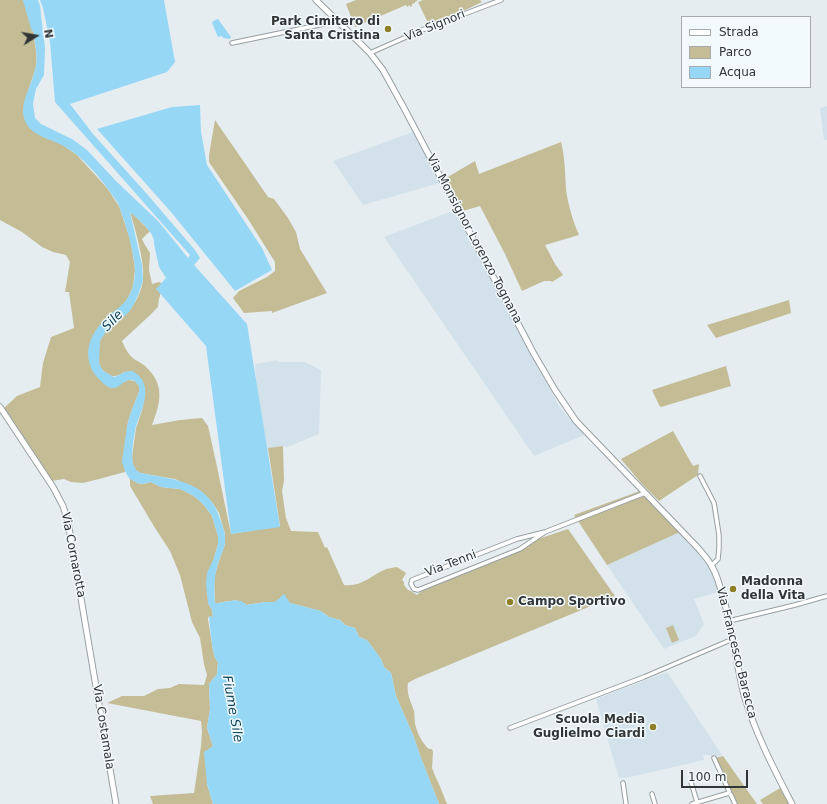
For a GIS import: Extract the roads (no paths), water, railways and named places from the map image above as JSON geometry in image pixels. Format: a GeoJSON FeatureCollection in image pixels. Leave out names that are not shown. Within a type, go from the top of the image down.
{"type":"FeatureCollection","features":[{"type":"Feature","properties":{"kind":"street","name":"Via Monsignor Lorenzo Tognana"},"geometry":{"type":"LineString","coordinates":[[316,0],[370,53],[383,70],[534,354],[555,390],[576,421],[631,479]]}},
{"type":"Feature","properties":{"kind":"street","name":"Via Signori"},"geometry":{"type":"LineString","coordinates":[[370,53],[422,30],[501,0]]}},
{"type":"Feature","properties":{"kind":"street"},"geometry":{"type":"LineString","coordinates":[[232,43],[338,21]]}},
{"type":"Feature","properties":{"kind":"street","name":"Via Cornarotta"},"geometry":{"type":"LineString","coordinates":[[0,407],[53,487],[66,514],[70,529],[90,650]]}},
{"type":"Feature","properties":{"kind":"street"},"geometry":{"type":"LineString","coordinates":[[700,476],[714,502],[719,535],[718,559],[712,565]]}},
{"type":"Feature","properties":{"kind":"street","name":"Via Francesco Baracca"},"geometry":{"type":"LineString","coordinates":[[631,479],[698,548],[712,565],[725,602],[741,681],[752,717],[768,756],[792,804]]}},
{"type":"Feature","properties":{"kind":"street","name":"Via Tenni"},"geometry":{"type":"LineString","coordinates":[[545,532],[520,549],[418,590],[414,589],[411,584],[412,580],[510,541],[545,532],[645,493]]}},
{"type":"Feature","properties":{"kind":"street"},"geometry":{"type":"LineString","coordinates":[[524,537],[527,544]]}},
{"type":"Feature","properties":{"kind":"street"},"geometry":{"type":"LineString","coordinates":[[730,621],[827,596]]}},
{"type":"Feature","properties":{"kind":"street"},"geometry":{"type":"LineString","coordinates":[[510,728],[644,677],[733,639]]}},
{"type":"Feature","properties":{"kind":"street","name":"Via Costamala"},"geometry":{"type":"LineString","coordinates":[[90,650],[116,804]]}},
{"type":"Feature","properties":{"kind":"street"},"geometry":{"type":"LineString","coordinates":[[714,758],[735,804]]}},
{"type":"Feature","properties":{"kind":"street"},"geometry":{"type":"LineString","coordinates":[[691,782],[697,802]]}},
{"type":"Feature","properties":{"kind":"street"},"geometry":{"type":"LineString","coordinates":[[623,783],[626,804]]}},
{"type":"Feature","properties":{"kind":"street"},"geometry":{"type":"LineString","coordinates":[[692,804],[729,793]]}},
{"type":"Feature","properties":{"kind":"street"},"geometry":{"type":"LineString","coordinates":[[652,794],[655,804]]}},
{"type":"Feature","properties":{"kind":"water","name":"Fiume Sile"},"geometry":{"type":"Polygon","coordinates":[[[28,0],[38,0],[45,48],[44,75],[36,89],[33,104],[35,118],[41,124],[72,139],[87,150],[116,181],[159,222],[188,258],[190,255],[55,102],[50,42],[40,0],[164,0],[175,62],[167,72],[70,104],[93,134],[195,250],[200,258],[194,265],[247,324],[280,527],[231,534],[206,346],[156,289],[166,278],[159,267],[154,240],[146,226],[130,212],[142,265],[143,280],[139,293],[129,312],[118,322],[108,328],[100,341],[99,363],[103,371],[114,377],[127,371],[134,372],[141,378],[144,384],[144,402],[133,441],[132,458],[134,466],[140,473],[177,480],[199,489],[215,506],[225,534],[225,543],[216,573],[214,588],[215,603],[238,601],[243,602],[246,605],[275,602],[284,594],[290,603],[321,611],[329,617],[340,620],[345,625],[355,628],[359,637],[367,640],[381,659],[384,667],[391,673],[396,696],[413,735],[439,804],[213,804],[207,784],[204,752],[213,746],[207,728],[210,709],[209,684],[217,674],[218,662],[215,658],[211,637],[209,616],[213,617],[212,610],[208,603],[206,584],[207,573],[214,558],[218,544],[218,536],[212,516],[204,505],[194,496],[180,489],[161,487],[151,482],[143,484],[137,483],[129,478],[125,471],[122,462],[127,426],[139,392],[139,386],[135,381],[130,380],[115,388],[110,388],[101,382],[96,376],[89,362],[88,355],[91,341],[98,327],[125,302],[131,292],[135,274],[132,251],[118,203],[98,176],[73,152],[62,145],[32,131],[25,121],[23,109],[25,98],[36,66],[37,58],[31,9],[28,0]]]}},
{"type":"Feature","properties":{"kind":"water"},"geometry":{"type":"Polygon","coordinates":[[[218,19],[231,37],[230,39],[223,38],[222,36],[218,37],[212,23],[218,19]]]}},
{"type":"Feature","properties":{"kind":"water"},"geometry":{"type":"Polygon","coordinates":[[[200,105],[201,132],[207,165],[262,248],[272,270],[235,291],[171,212],[97,129],[172,107],[200,105]]]}},
{"type":"Feature","properties":{"kind":"waterway","name":"Sile"},"geometry":{"type":"LineString","coordinates":[[27,0],[35,28]]}},
{"type":"Feature","properties":{"kind":"place","name":"Park Cimitero di Santa Cristina"},"geometry":{"type":"Point","coordinates":[388,29]}},
{"type":"Feature","properties":{"kind":"place","name":"Madonna della Vita"},"geometry":{"type":"Point","coordinates":[733,589]}},
{"type":"Feature","properties":{"kind":"place","name":"Campo Sportivo"},"geometry":{"type":"Point","coordinates":[510,602]}},
{"type":"Feature","properties":{"kind":"place","name":"Scuola Media Guglielmo Ciardi"},"geometry":{"type":"Point","coordinates":[653,727]}}]}
